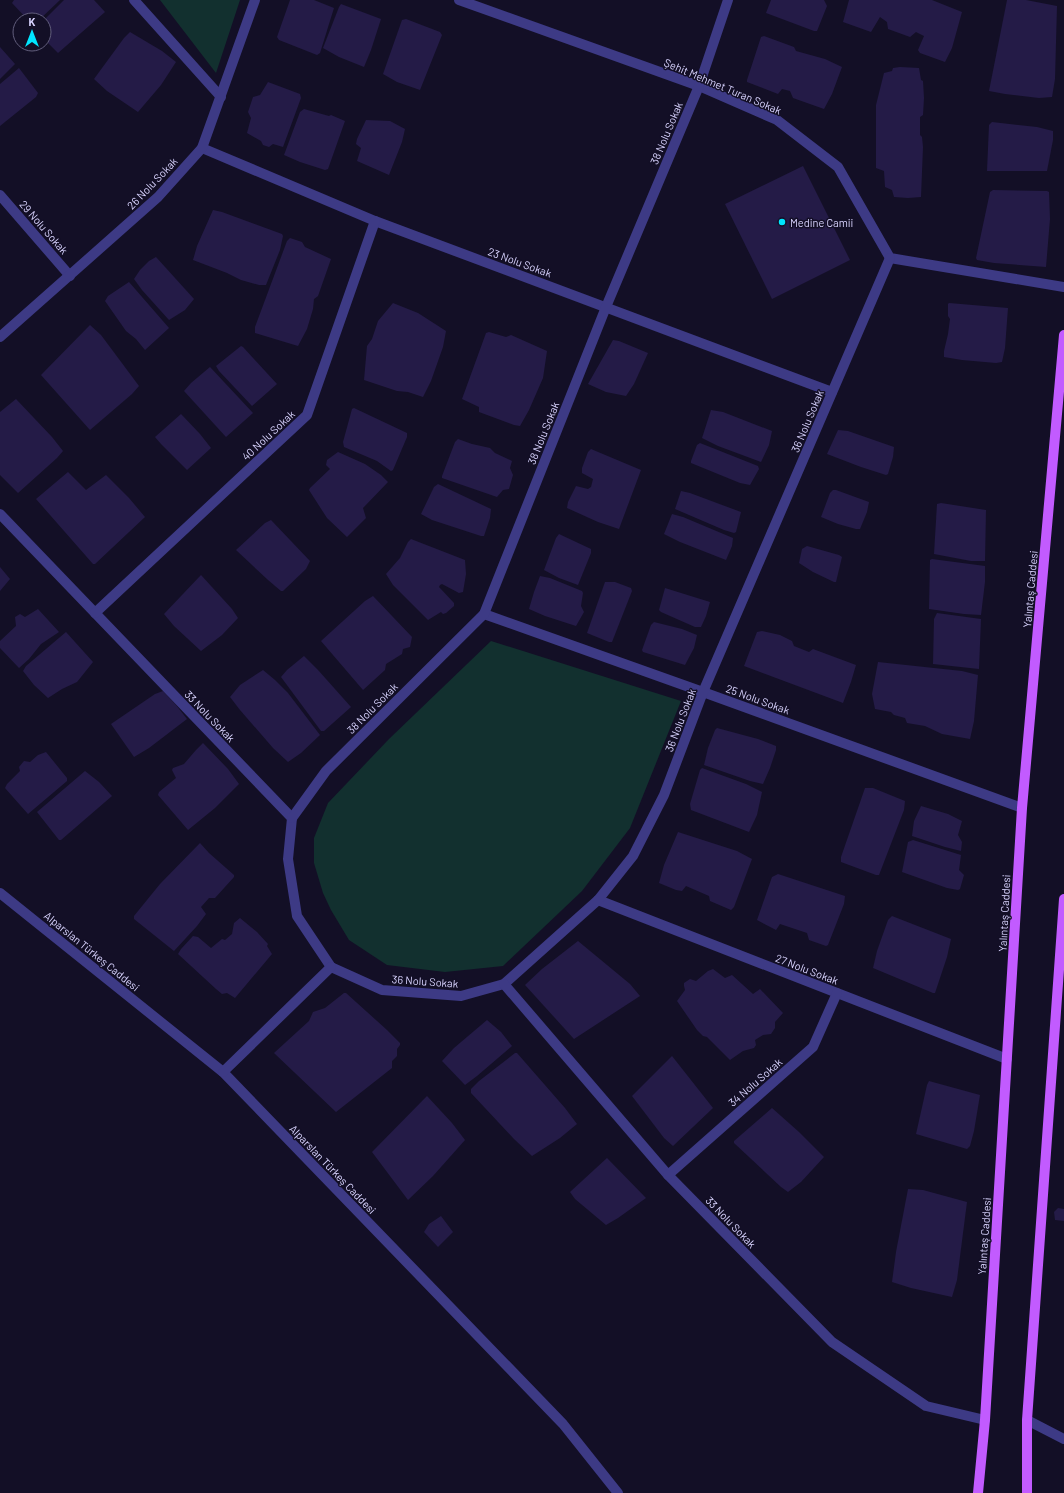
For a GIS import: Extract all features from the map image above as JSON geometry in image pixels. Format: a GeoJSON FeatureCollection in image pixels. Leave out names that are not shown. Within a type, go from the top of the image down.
{"type":"FeatureCollection","features":[{"type":"Feature","properties":{"kind":"main road","name":"Yalıntaş Caddesi"},"geometry":{"type":"LineString","coordinates":[[978,1493],[985,1420],[1022,808],[1064,335]]}},
{"type":"Feature","properties":{"kind":"main road"},"geometry":{"type":"LineString","coordinates":[[1027,1493],[1027,1420],[1064,899]]}},
{"type":"Feature","properties":{"kind":"street"},"geometry":{"type":"LineString","coordinates":[[134,0],[221,97]]}},
{"type":"Feature","properties":{"kind":"street","name":"26 Nolu Sokak"},"geometry":{"type":"LineString","coordinates":[[0,337],[158,197],[202,148],[255,0]]}},
{"type":"Feature","properties":{"kind":"street","name":"Şehit Mehmet Turan Sokak"},"geometry":{"type":"LineString","coordinates":[[459,0],[699,86],[778,120],[838,167],[890,258]]}},
{"type":"Feature","properties":{"kind":"street","name":"38 Nolu Sokak"},"geometry":{"type":"LineString","coordinates":[[292,818],[326,771],[484,614],[606,307],[699,86],[728,0]]}},
{"type":"Feature","properties":{"kind":"street","name":"23 Nolu Sokak"},"geometry":{"type":"LineString","coordinates":[[202,148],[375,221],[832,392]]}},
{"type":"Feature","properties":{"kind":"street","name":"29 Nolu Sokak"},"geometry":{"type":"LineString","coordinates":[[0,195],[70,276]]}},
{"type":"Feature","properties":{"kind":"street","name":"40 Nolu Sokak"},"geometry":{"type":"LineString","coordinates":[[95,613],[307,415],[375,221]]}},
{"type":"Feature","properties":{"kind":"street"},"geometry":{"type":"LineString","coordinates":[[890,258],[1064,287]]}},
{"type":"Feature","properties":{"kind":"street","name":"36 Nolu Sokak"},"geometry":{"type":"LineString","coordinates":[[331,967],[382,990],[461,996],[504,984],[598,900],[634,856],[661,801],[703,692],[890,258]]}},
{"type":"Feature","properties":{"kind":"street","name":"33 Nolu Sokak"},"geometry":{"type":"LineString","coordinates":[[0,514],[292,818]]}},
{"type":"Feature","properties":{"kind":"street","name":"25 Nolu Sokak"},"geometry":{"type":"LineString","coordinates":[[484,614],[1022,808]]}},
{"type":"Feature","properties":{"kind":"street"},"geometry":{"type":"LineString","coordinates":[[223,1072],[331,967],[297,916],[288,859],[292,818]]}},
{"type":"Feature","properties":{"kind":"street","name":"Alparslan Türkeş Caddesi"},"geometry":{"type":"LineString","coordinates":[[0,893],[223,1072],[563,1424],[618,1493]]}},
{"type":"Feature","properties":{"kind":"street","name":"27 Nolu Sokak"},"geometry":{"type":"LineString","coordinates":[[598,900],[1007,1059]]}},
{"type":"Feature","properties":{"kind":"street","name":"33 Nolu Sokak"},"geometry":{"type":"LineString","coordinates":[[504,984],[668,1175],[832,1342],[926,1406],[985,1420]]}},
{"type":"Feature","properties":{"kind":"street","name":"34 Nolu Sokak"},"geometry":{"type":"LineString","coordinates":[[668,1175],[813,1047],[837,993]]}},
{"type":"Feature","properties":{"kind":"street"},"geometry":{"type":"LineString","coordinates":[[1027,1420],[1064,1439]]}},
{"type":"Feature","properties":{"kind":"green space"},"geometry":{"type":"Polygon","coordinates":[[[160,0],[240,0],[216,73],[160,0]]]}},
{"type":"Feature","properties":{"kind":"green space"},"geometry":{"type":"Polygon","coordinates":[[[491,641],[681,701],[630,828],[582,891],[503,966],[445,972],[387,965],[349,940],[331,910],[323,893],[314,863],[314,838],[328,803],[389,739],[491,641]]]}},
{"type":"Feature","properties":{"kind":"building"},"geometry":{"type":"Polygon","coordinates":[[[14,0],[60,0],[47,12],[20,12],[12,3],[14,0]]]}},
{"type":"Feature","properties":{"kind":"building"},"geometry":{"type":"Polygon","coordinates":[[[64,0],[94,0],[105,12],[58,53],[52,47],[52,12],[64,0]]]}},
{"type":"Feature","properties":{"kind":"building"},"geometry":{"type":"Polygon","coordinates":[[[290,0],[314,0],[334,8],[320,53],[317,55],[279,40],[277,37],[290,0]]]}},
{"type":"Feature","properties":{"kind":"building"},"geometry":{"type":"Polygon","coordinates":[[[771,0],[824,0],[827,6],[817,31],[814,31],[766,13],[771,0]]]}},
{"type":"Feature","properties":{"kind":"building"},"geometry":{"type":"Polygon","coordinates":[[[849,0],[932,0],[962,12],[952,48],[945,62],[920,53],[918,50],[924,36],[916,32],[910,37],[888,29],[887,22],[880,17],[871,32],[843,22],[849,0]]]}},
{"type":"Feature","properties":{"kind":"building"},"geometry":{"type":"Polygon","coordinates":[[[1007,0],[1026,0],[1057,6],[1055,79],[1052,97],[1039,98],[989,91],[1007,0]]]}},
{"type":"Feature","properties":{"kind":"building"},"geometry":{"type":"Polygon","coordinates":[[[341,4],[381,19],[364,67],[339,57],[323,48],[341,4]]]}},
{"type":"Feature","properties":{"kind":"building"},"geometry":{"type":"Polygon","coordinates":[[[406,19],[440,32],[442,35],[420,90],[397,82],[383,74],[402,20],[406,19]]]}},
{"type":"Feature","properties":{"kind":"building"},"geometry":{"type":"Polygon","coordinates":[[[130,32],[162,51],[176,62],[161,85],[138,112],[107,91],[94,79],[130,32]]]}},
{"type":"Feature","properties":{"kind":"building"},"geometry":{"type":"Polygon","coordinates":[[[764,36],[794,47],[796,51],[825,59],[842,67],[832,94],[824,109],[793,98],[790,91],[782,89],[778,94],[747,82],[761,37],[764,36]]]}},
{"type":"Feature","properties":{"kind":"building"},"geometry":{"type":"Polygon","coordinates":[[[0,47],[15,64],[0,79],[0,47]]]}},
{"type":"Feature","properties":{"kind":"building"},"geometry":{"type":"Polygon","coordinates":[[[19,68],[38,93],[36,97],[0,126],[0,84],[19,68]]]}},
{"type":"Feature","properties":{"kind":"building"},"geometry":{"type":"Polygon","coordinates":[[[893,68],[919,68],[921,80],[923,81],[923,115],[920,117],[920,135],[922,137],[923,147],[921,197],[894,197],[892,190],[885,187],[884,171],[876,168],[876,105],[884,73],[892,71],[893,68]]]}},
{"type":"Feature","properties":{"kind":"building"},"geometry":{"type":"Polygon","coordinates":[[[268,82],[300,94],[301,98],[283,147],[273,144],[269,147],[263,145],[261,141],[247,133],[251,118],[248,112],[253,97],[260,95],[268,82]]]}},
{"type":"Feature","properties":{"kind":"building"},"geometry":{"type":"Polygon","coordinates":[[[304,109],[329,116],[331,115],[345,121],[328,169],[325,170],[284,155],[300,112],[304,109]]]}},
{"type":"Feature","properties":{"kind":"building"},"geometry":{"type":"Polygon","coordinates":[[[366,120],[390,121],[405,129],[402,142],[389,175],[357,161],[361,148],[356,144],[357,139],[366,120]]]}},
{"type":"Feature","properties":{"kind":"building"},"geometry":{"type":"Polygon","coordinates":[[[992,122],[1037,127],[1053,131],[1053,140],[1047,171],[987,171],[989,125],[992,122]]]}},
{"type":"Feature","properties":{"kind":"building","name":"Medine Camii"},"geometry":{"type":"Polygon","coordinates":[[[803,166],[850,260],[772,299],[725,204],[803,166]]]}},
{"type":"Feature","properties":{"kind":"building"},"geometry":{"type":"Polygon","coordinates":[[[993,190],[1049,192],[1050,219],[1046,267],[994,263],[977,260],[976,258],[990,192],[993,190]]]}},
{"type":"Feature","properties":{"kind":"building"},"geometry":{"type":"Polygon","coordinates":[[[213,210],[282,234],[283,236],[280,250],[266,285],[259,285],[241,280],[193,260],[197,246],[213,210]]]}},
{"type":"Feature","properties":{"kind":"building"},"geometry":{"type":"Polygon","coordinates":[[[290,238],[302,242],[305,247],[331,259],[318,296],[314,299],[313,309],[307,329],[298,346],[255,333],[255,327],[287,241],[290,238]]]}},
{"type":"Feature","properties":{"kind":"building"},"geometry":{"type":"Polygon","coordinates":[[[156,257],[194,299],[185,310],[169,320],[134,279],[149,261],[156,257]]]}},
{"type":"Feature","properties":{"kind":"building"},"geometry":{"type":"Polygon","coordinates":[[[129,282],[169,328],[145,350],[136,339],[126,331],[105,301],[108,296],[129,282]]]}},
{"type":"Feature","properties":{"kind":"building"},"geometry":{"type":"Polygon","coordinates":[[[393,303],[418,313],[446,331],[443,347],[431,381],[423,397],[408,392],[397,391],[364,380],[367,346],[372,339],[378,321],[393,303]]]}},
{"type":"Feature","properties":{"kind":"building"},"geometry":{"type":"Polygon","coordinates":[[[949,303],[1008,308],[1005,348],[1002,362],[996,363],[944,357],[950,319],[948,316],[949,303]]]}},
{"type":"Feature","properties":{"kind":"building"},"geometry":{"type":"Polygon","coordinates":[[[90,325],[101,335],[139,386],[132,394],[90,430],[41,375],[90,325]]]}},
{"type":"Feature","properties":{"kind":"building"},"geometry":{"type":"Polygon","coordinates":[[[489,332],[506,337],[511,335],[547,351],[543,378],[529,410],[520,426],[479,412],[479,407],[462,399],[486,333],[489,332]]]}},
{"type":"Feature","properties":{"kind":"building"},"geometry":{"type":"Polygon","coordinates":[[[613,340],[648,353],[634,384],[626,396],[606,392],[588,384],[613,340]]]}},
{"type":"Feature","properties":{"kind":"building"},"geometry":{"type":"Polygon","coordinates":[[[241,346],[277,384],[252,406],[216,366],[241,346]]]}},
{"type":"Feature","properties":{"kind":"building"},"geometry":{"type":"Polygon","coordinates":[[[210,367],[253,413],[226,437],[184,391],[210,367]]]}},
{"type":"Feature","properties":{"kind":"building"},"geometry":{"type":"Polygon","coordinates":[[[16,399],[52,437],[63,451],[18,493],[0,475],[0,412],[16,399]]]}},
{"type":"Feature","properties":{"kind":"building"},"geometry":{"type":"Polygon","coordinates":[[[354,408],[407,433],[407,437],[393,470],[391,471],[377,461],[344,447],[343,442],[352,409],[354,408]]]}},
{"type":"Feature","properties":{"kind":"building"},"geometry":{"type":"Polygon","coordinates":[[[711,410],[723,412],[772,431],[769,445],[761,462],[718,446],[702,438],[711,410]]]}},
{"type":"Feature","properties":{"kind":"building"},"geometry":{"type":"Polygon","coordinates":[[[181,414],[211,448],[187,470],[155,437],[181,414]]]}},
{"type":"Feature","properties":{"kind":"building"},"geometry":{"type":"Polygon","coordinates":[[[838,430],[848,431],[894,447],[888,474],[886,475],[861,467],[827,454],[838,430]]]}},
{"type":"Feature","properties":{"kind":"building"},"geometry":{"type":"Polygon","coordinates":[[[458,439],[490,448],[495,453],[512,461],[510,468],[513,475],[509,489],[503,490],[497,497],[442,478],[455,442],[458,439]]]}},
{"type":"Feature","properties":{"kind":"building"},"geometry":{"type":"Polygon","coordinates":[[[700,443],[758,466],[759,469],[750,485],[740,483],[691,463],[697,445],[700,443]]]}},
{"type":"Feature","properties":{"kind":"building"},"geometry":{"type":"Polygon","coordinates":[[[591,449],[641,470],[619,529],[598,522],[567,508],[568,502],[576,486],[588,489],[591,487],[593,479],[582,473],[582,468],[588,452],[591,449]]]}},
{"type":"Feature","properties":{"kind":"building"},"geometry":{"type":"Polygon","coordinates":[[[338,452],[365,464],[388,482],[363,508],[366,518],[347,537],[327,518],[309,490],[330,469],[326,465],[327,460],[338,452]]]}},
{"type":"Feature","properties":{"kind":"building"},"geometry":{"type":"Polygon","coordinates":[[[68,472],[86,490],[106,475],[129,498],[145,517],[95,564],[93,564],[36,499],[68,472]]]}},
{"type":"Feature","properties":{"kind":"building"},"geometry":{"type":"Polygon","coordinates":[[[438,484],[491,509],[490,518],[484,536],[432,520],[421,514],[434,487],[438,484]]]}},
{"type":"Feature","properties":{"kind":"building"},"geometry":{"type":"Polygon","coordinates":[[[833,490],[869,502],[867,512],[860,529],[838,524],[821,517],[830,493],[833,490]]]}},
{"type":"Feature","properties":{"kind":"building"},"geometry":{"type":"Polygon","coordinates":[[[681,491],[741,512],[736,532],[734,533],[724,530],[675,509],[681,491]]]}},
{"type":"Feature","properties":{"kind":"building"},"geometry":{"type":"Polygon","coordinates":[[[941,503],[986,510],[985,561],[971,561],[934,554],[937,504],[941,503]]]}},
{"type":"Feature","properties":{"kind":"building"},"geometry":{"type":"Polygon","coordinates":[[[672,514],[683,517],[733,538],[732,546],[726,560],[664,534],[672,514]]]}},
{"type":"Feature","properties":{"kind":"building"},"geometry":{"type":"Polygon","coordinates":[[[271,520],[310,561],[306,569],[283,591],[268,580],[236,550],[265,523],[271,520]]]}},
{"type":"Feature","properties":{"kind":"building"},"geometry":{"type":"Polygon","coordinates":[[[559,534],[591,549],[591,553],[578,585],[559,578],[544,570],[556,538],[559,534]]]}},
{"type":"Feature","properties":{"kind":"building"},"geometry":{"type":"Polygon","coordinates":[[[411,539],[465,560],[466,574],[463,592],[459,593],[442,584],[440,585],[439,587],[454,603],[454,606],[446,613],[443,614],[441,612],[428,620],[393,585],[386,574],[400,558],[411,539]]]}},
{"type":"Feature","properties":{"kind":"building"},"geometry":{"type":"Polygon","coordinates":[[[807,546],[842,557],[836,582],[813,572],[799,563],[802,549],[807,546]]]}},
{"type":"Feature","properties":{"kind":"building"},"geometry":{"type":"Polygon","coordinates":[[[932,559],[985,566],[985,582],[981,615],[929,609],[930,560],[932,559]]]}},
{"type":"Feature","properties":{"kind":"building"},"geometry":{"type":"Polygon","coordinates":[[[0,567],[10,579],[0,591],[0,567]]]}},
{"type":"Feature","properties":{"kind":"building"},"geometry":{"type":"Polygon","coordinates":[[[201,575],[232,609],[238,618],[222,635],[201,651],[174,626],[164,614],[201,575]]]}},
{"type":"Feature","properties":{"kind":"building"},"geometry":{"type":"Polygon","coordinates":[[[540,576],[550,578],[582,591],[581,606],[584,612],[576,626],[529,609],[540,576]]]}},
{"type":"Feature","properties":{"kind":"building"},"geometry":{"type":"Polygon","coordinates":[[[605,582],[615,582],[631,588],[632,591],[612,642],[587,633],[605,582]]]}},
{"type":"Feature","properties":{"kind":"building"},"geometry":{"type":"Polygon","coordinates":[[[665,588],[710,602],[701,627],[695,627],[659,610],[665,588]]]}},
{"type":"Feature","properties":{"kind":"building"},"geometry":{"type":"Polygon","coordinates":[[[373,596],[412,637],[410,647],[403,649],[402,654],[386,664],[385,670],[363,690],[321,641],[365,601],[373,596]]]}},
{"type":"Feature","properties":{"kind":"building"},"geometry":{"type":"Polygon","coordinates":[[[38,609],[59,632],[41,644],[29,659],[19,668],[0,648],[0,641],[16,626],[15,617],[20,614],[25,617],[38,609]]]}},
{"type":"Feature","properties":{"kind":"building"},"geometry":{"type":"Polygon","coordinates":[[[937,613],[981,619],[979,669],[933,664],[934,619],[937,613]]]}},
{"type":"Feature","properties":{"kind":"building"},"geometry":{"type":"Polygon","coordinates":[[[654,622],[682,629],[697,635],[694,648],[685,665],[643,652],[642,650],[651,625],[654,622]]]}},
{"type":"Feature","properties":{"kind":"building"},"geometry":{"type":"Polygon","coordinates":[[[762,631],[780,635],[792,641],[794,646],[809,652],[813,649],[856,665],[843,703],[744,666],[757,632],[762,631]]]}},
{"type":"Feature","properties":{"kind":"building"},"geometry":{"type":"Polygon","coordinates":[[[66,632],[93,662],[77,682],[48,698],[34,685],[23,671],[26,666],[66,632]]]}},
{"type":"Feature","properties":{"kind":"building"},"geometry":{"type":"Polygon","coordinates":[[[304,656],[351,707],[324,731],[321,731],[281,677],[304,656]]]}},
{"type":"Feature","properties":{"kind":"building"},"geometry":{"type":"Polygon","coordinates":[[[878,662],[962,671],[978,675],[974,721],[970,739],[942,734],[925,726],[907,723],[905,718],[894,715],[891,712],[875,709],[872,694],[878,662]]]}},
{"type":"Feature","properties":{"kind":"building"},"geometry":{"type":"Polygon","coordinates":[[[263,670],[288,693],[320,735],[301,753],[288,762],[273,748],[230,697],[240,685],[263,670]]]}},
{"type":"Feature","properties":{"kind":"building"},"geometry":{"type":"Polygon","coordinates":[[[163,691],[187,719],[149,748],[134,757],[111,724],[155,694],[163,691]]]}},
{"type":"Feature","properties":{"kind":"building"},"geometry":{"type":"Polygon","coordinates":[[[717,728],[758,739],[776,746],[770,768],[763,784],[704,765],[708,748],[717,728]]]}},
{"type":"Feature","properties":{"kind":"building"},"geometry":{"type":"Polygon","coordinates":[[[203,743],[228,769],[239,784],[215,808],[188,830],[158,795],[159,792],[176,778],[172,770],[173,768],[184,764],[203,743]]]}},
{"type":"Feature","properties":{"kind":"building"},"geometry":{"type":"Polygon","coordinates":[[[46,752],[67,778],[67,781],[28,814],[5,788],[20,771],[19,767],[24,761],[30,762],[38,755],[46,752]]]}},
{"type":"Feature","properties":{"kind":"building"},"geometry":{"type":"Polygon","coordinates":[[[702,768],[746,784],[762,792],[757,815],[749,832],[691,810],[690,804],[700,770],[702,768]]]}},
{"type":"Feature","properties":{"kind":"building"},"geometry":{"type":"Polygon","coordinates":[[[85,771],[99,782],[112,796],[61,840],[59,840],[37,812],[85,771]]]}},
{"type":"Feature","properties":{"kind":"building"},"geometry":{"type":"Polygon","coordinates":[[[865,788],[873,788],[905,801],[904,810],[879,875],[841,862],[841,857],[865,788]]]}},
{"type":"Feature","properties":{"kind":"building"},"geometry":{"type":"Polygon","coordinates":[[[921,806],[948,814],[962,821],[958,835],[962,842],[961,851],[912,836],[914,821],[921,806]]]}},
{"type":"Feature","properties":{"kind":"building"},"geometry":{"type":"Polygon","coordinates":[[[678,832],[737,851],[752,859],[734,907],[731,910],[710,901],[709,896],[686,886],[682,891],[659,883],[664,865],[678,832]]]}},
{"type":"Feature","properties":{"kind":"building"},"geometry":{"type":"Polygon","coordinates":[[[913,840],[961,855],[959,870],[964,875],[960,889],[947,888],[902,872],[908,842],[913,840]]]}},
{"type":"Feature","properties":{"kind":"building"},"geometry":{"type":"Polygon","coordinates":[[[200,843],[234,875],[234,877],[215,898],[209,898],[201,907],[206,914],[174,951],[134,919],[134,916],[160,884],[200,843]]]}},
{"type":"Feature","properties":{"kind":"building"},"geometry":{"type":"Polygon","coordinates":[[[778,874],[845,896],[844,904],[828,945],[826,946],[809,940],[807,933],[780,924],[776,930],[757,920],[772,877],[778,874]]]}},
{"type":"Feature","properties":{"kind":"building"},"geometry":{"type":"Polygon","coordinates":[[[892,916],[951,939],[947,957],[935,993],[873,968],[877,951],[888,920],[892,916]]]}},
{"type":"Feature","properties":{"kind":"building"},"geometry":{"type":"Polygon","coordinates":[[[240,918],[257,932],[268,944],[267,946],[272,954],[235,998],[227,993],[222,994],[178,954],[193,936],[198,937],[211,948],[222,939],[225,940],[232,934],[234,923],[240,918]]]}},
{"type":"Feature","properties":{"kind":"building"},"geometry":{"type":"Polygon","coordinates":[[[578,941],[630,984],[640,996],[574,1039],[525,985],[542,969],[578,941]]]}},
{"type":"Feature","properties":{"kind":"building"},"geometry":{"type":"Polygon","coordinates":[[[713,969],[725,978],[732,975],[753,994],[760,989],[783,1013],[775,1022],[775,1028],[771,1034],[763,1035],[755,1040],[756,1045],[754,1048],[743,1051],[730,1060],[707,1037],[703,1036],[697,1030],[677,1001],[685,990],[684,983],[690,979],[696,981],[708,971],[713,969]]]}},
{"type":"Feature","properties":{"kind":"building"},"geometry":{"type":"Polygon","coordinates":[[[346,993],[387,1030],[400,1043],[400,1045],[397,1049],[397,1056],[392,1061],[392,1068],[336,1112],[274,1053],[309,1021],[313,1012],[325,1008],[346,993]]]}},
{"type":"Feature","properties":{"kind":"building"},"geometry":{"type":"Polygon","coordinates":[[[487,1020],[501,1032],[512,1046],[465,1085],[442,1061],[454,1048],[487,1020]]]}},
{"type":"Feature","properties":{"kind":"building"},"geometry":{"type":"Polygon","coordinates":[[[517,1053],[577,1124],[560,1138],[532,1156],[471,1093],[471,1089],[479,1081],[517,1053]]]}},
{"type":"Feature","properties":{"kind":"building"},"geometry":{"type":"Polygon","coordinates":[[[672,1056],[713,1108],[673,1146],[664,1138],[632,1096],[672,1056]]]}},
{"type":"Feature","properties":{"kind":"building"},"geometry":{"type":"Polygon","coordinates":[[[929,1081],[980,1095],[974,1131],[970,1146],[967,1149],[916,1134],[929,1081]]]}},
{"type":"Feature","properties":{"kind":"building"},"geometry":{"type":"Polygon","coordinates":[[[427,1096],[452,1123],[465,1140],[433,1176],[408,1200],[372,1152],[427,1096]]]}},
{"type":"Feature","properties":{"kind":"building"},"geometry":{"type":"Polygon","coordinates":[[[772,1108],[824,1157],[801,1182],[788,1192],[734,1143],[734,1141],[772,1108]]]}},
{"type":"Feature","properties":{"kind":"building"},"geometry":{"type":"Polygon","coordinates":[[[607,1158],[646,1198],[606,1225],[575,1199],[570,1192],[607,1158]]]}},
{"type":"Feature","properties":{"kind":"building"},"geometry":{"type":"Polygon","coordinates":[[[908,1189],[923,1190],[967,1202],[957,1280],[952,1297],[911,1288],[892,1282],[908,1189]]]}},
{"type":"Feature","properties":{"kind":"building"},"geometry":{"type":"Polygon","coordinates":[[[1058,1208],[1064,1209],[1064,1221],[1055,1220],[1054,1212],[1058,1208]]]}},
{"type":"Feature","properties":{"kind":"building"},"geometry":{"type":"Polygon","coordinates":[[[441,1216],[453,1232],[438,1247],[424,1232],[429,1224],[441,1216]]]}},
{"type":"Feature","properties":{"kind":"place","name":"Medine Camii"},"geometry":{"type":"Point","coordinates":[782,222]}}]}
